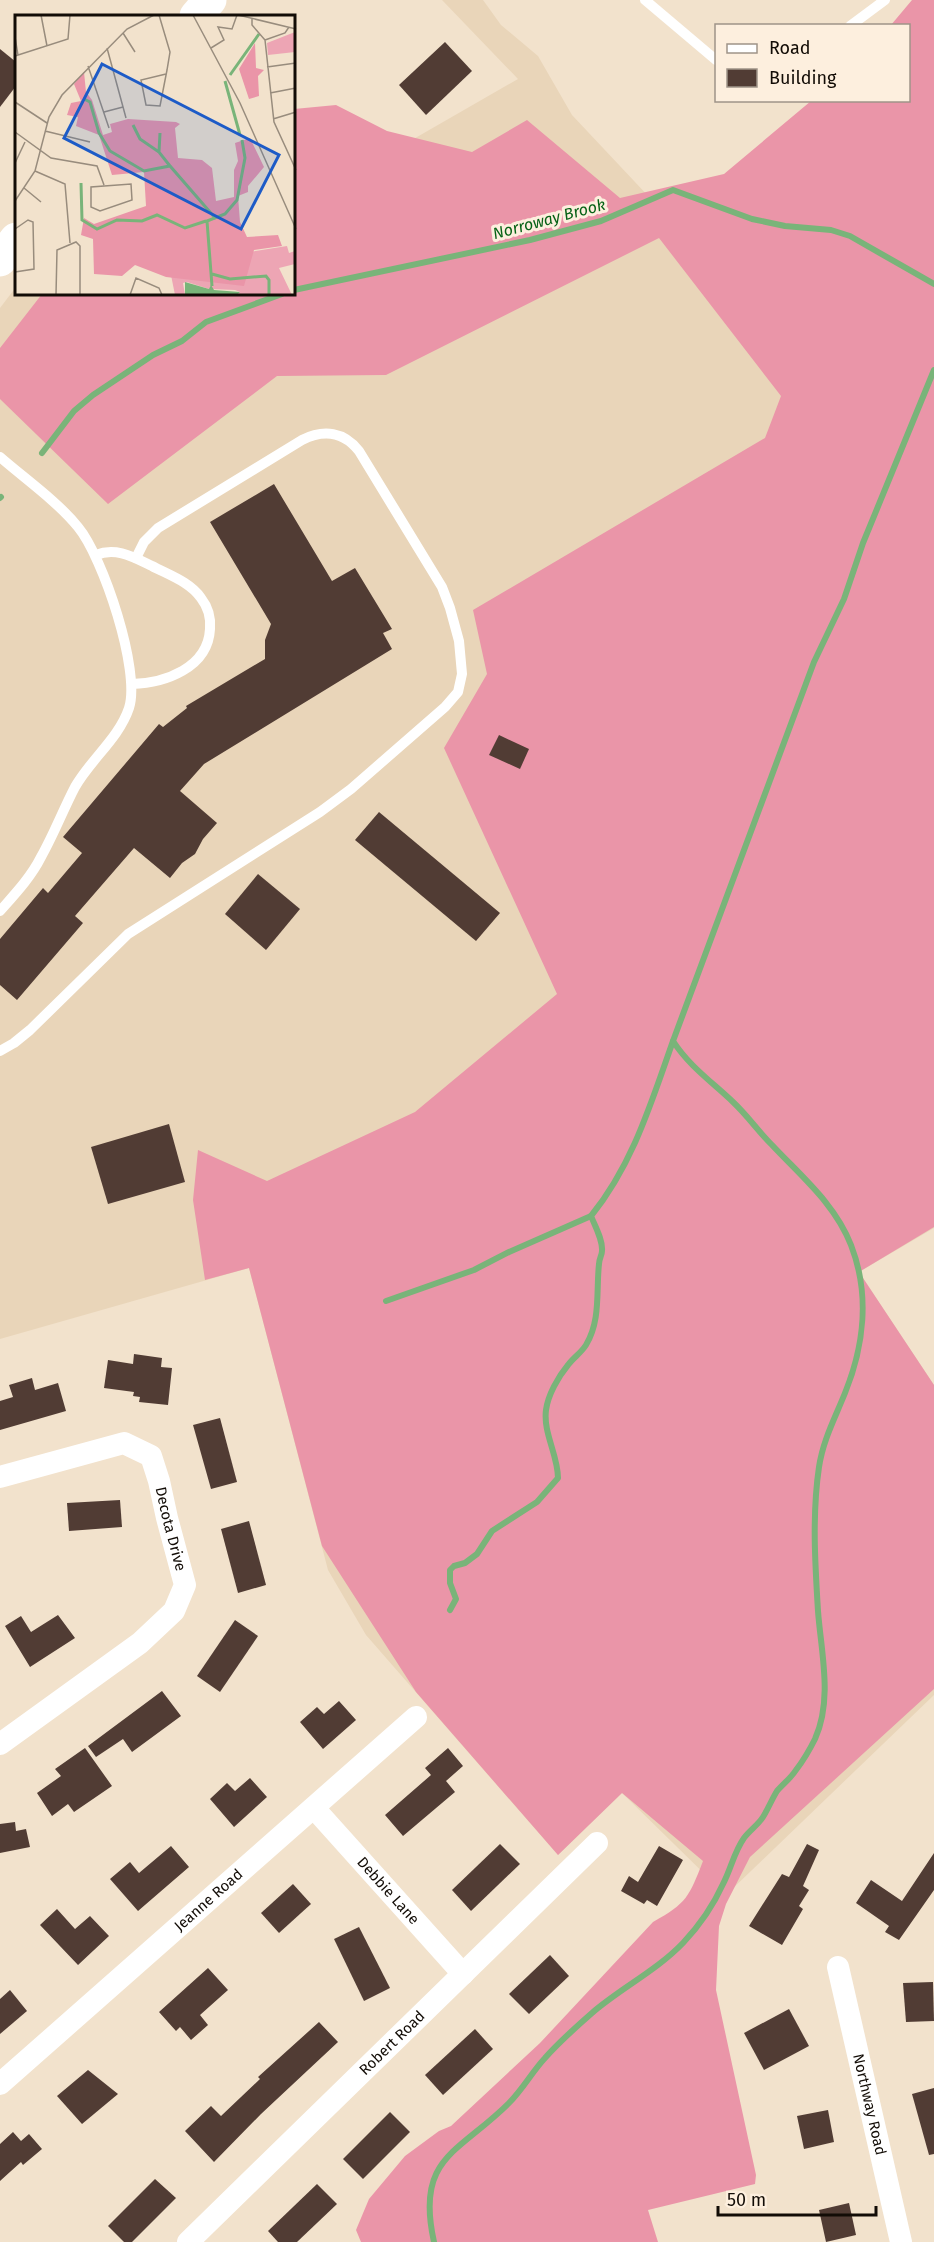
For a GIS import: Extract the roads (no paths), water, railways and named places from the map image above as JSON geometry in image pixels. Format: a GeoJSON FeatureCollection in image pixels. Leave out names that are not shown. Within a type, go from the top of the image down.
{"type":"FeatureCollection","features":[{"type":"Feature","properties":{"kind":"main road"},"geometry":{"type":"LineString","coordinates":[[197,15],[210,0]]}},
{"type":"Feature","properties":{"kind":"main road"},"geometry":{"type":"LineString","coordinates":[[0,260],[15,240]]}},
{"type":"Feature","properties":{"kind":"street","name":"Decota Drive"},"geometry":{"type":"LineString","coordinates":[[0,1477],[124,1443],[151,1456],[185,1585],[174,1611],[140,1643],[0,1744]]}},
{"type":"Feature","properties":{"kind":"street","name":"Jeanne Road"},"geometry":{"type":"LineString","coordinates":[[0,2084],[416,1717]]}},
{"type":"Feature","properties":{"kind":"street","name":"Debbie Lane"},"geometry":{"type":"LineString","coordinates":[[314,1808],[463,1974]]}},
{"type":"Feature","properties":{"kind":"street","name":"Robert Road"},"geometry":{"type":"LineString","coordinates":[[188,2242],[597,1843]]}},
{"type":"Feature","properties":{"kind":"street","name":"Northway Road"},"geometry":{"type":"LineString","coordinates":[[838,1967],[901,2242]]}},
{"type":"Feature","properties":{"kind":"lane"},"geometry":{"type":"LineString","coordinates":[[645,0],[715,58]]}},
{"type":"Feature","properties":{"kind":"lane"},"geometry":{"type":"LineString","coordinates":[[853,24],[885,0]]}},
{"type":"Feature","properties":{"kind":"lane"},"geometry":{"type":"LineString","coordinates":[[0,1051],[15,1043],[30,1030],[128,934],[320,813],[351,789],[445,707],[458,692],[461,683],[462,664],[457,631],[442,586],[359,452],[350,441],[337,434],[322,433],[302,440],[169,520],[148,537],[136,558]]}},
{"type":"Feature","properties":{"kind":"lane"},"geometry":{"type":"LineString","coordinates":[[0,457],[75,523],[96,555],[126,650],[132,684],[129,706],[120,726],[80,779],[37,865],[0,911]]}},
{"type":"Feature","properties":{"kind":"lane"},"geometry":{"type":"LineString","coordinates":[[96,555],[112,551],[136,558],[182,582],[196,592],[209,615],[210,633],[202,653],[188,668],[155,682],[132,684]]}},
{"type":"Feature","properties":{"kind":"waterway","name":"Norroway Brook"},"geometry":{"type":"LineString","coordinates":[[296,290],[530,240],[601,221],[673,190],[752,219],[785,226],[831,230],[850,236],[934,284]]}},
{"type":"Feature","properties":{"kind":"waterway","name":"Norroway Brook"},"geometry":{"type":"LineString","coordinates":[[42,453],[74,411],[93,395],[153,355],[182,341],[206,322],[277,296]]}},
{"type":"Feature","properties":{"kind":"waterway"},"geometry":{"type":"LineString","coordinates":[[434,2242],[430,2214],[431,2191],[436,2174],[446,2159],[509,2103],[545,2058],[574,2029],[603,2004],[673,1953],[689,1936],[715,1900],[741,1843],[759,1823],[777,1791],[801,1763],[815,1739],[820,1724],[825,1692],[815,1557],[817,1485],[823,1448],[857,1357],[862,1320],[861,1282],[851,1245],[827,1204],[738,1107],[693,1066],[673,1041],[814,662],[844,599],[863,543],[934,370]]}},
{"type":"Feature","properties":{"kind":"waterway"},"geometry":{"type":"LineString","coordinates":[[450,1610],[456,1599],[450,1583],[450,1570],[477,1554],[492,1531],[537,1502],[558,1478],[547,1427],[546,1410],[557,1381],[570,1362],[582,1351],[594,1326],[602,1247],[591,1216],[606,1196],[630,1154],[673,1041]]}},
{"type":"Feature","properties":{"kind":"waterway"},"geometry":{"type":"LineString","coordinates":[[386,1301],[474,1270],[591,1216]]}}]}
